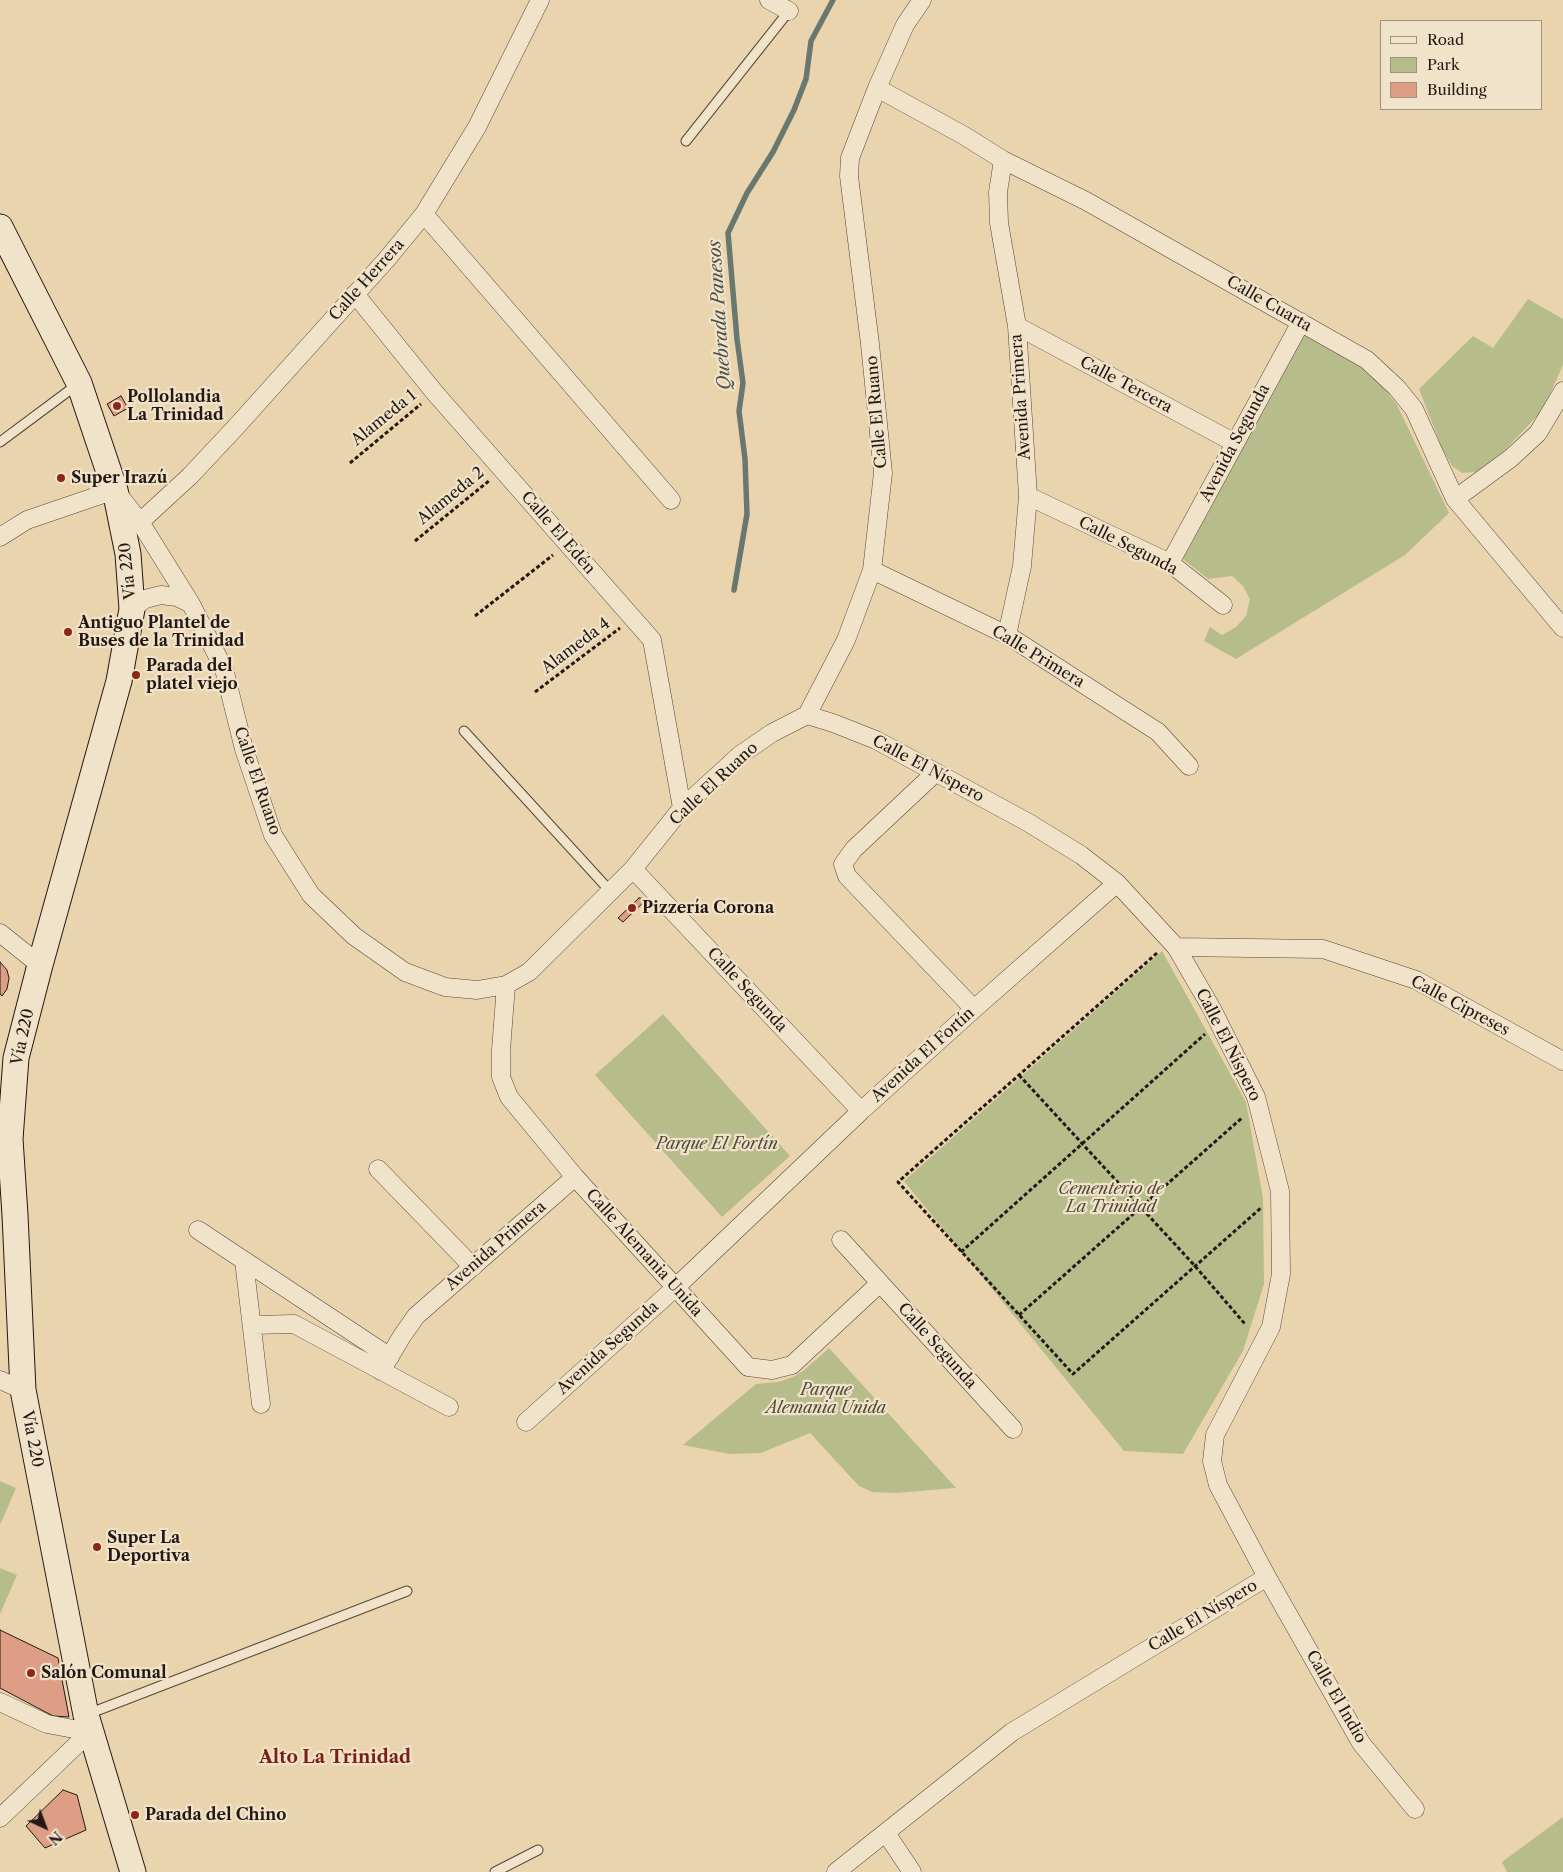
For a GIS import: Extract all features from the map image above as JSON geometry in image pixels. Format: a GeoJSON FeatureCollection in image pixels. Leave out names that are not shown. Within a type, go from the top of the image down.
{"type":"FeatureCollection","features":[{"type":"Feature","properties":{"kind":"main road","name":"Vía 220"},"geometry":{"type":"LineString","coordinates":[[0,227],[78,383],[116,490],[128,554],[132,609],[119,681],[16,1058],[5,1136],[15,1215],[23,1390],[88,1723],[133,1872]]}},
{"type":"Feature","properties":{"kind":"street","name":"Calle Herrera"},"geometry":{"type":"LineString","coordinates":[[140,522],[196,469],[387,259],[424,214],[477,127],[540,0]]}},
{"type":"Feature","properties":{"kind":"street"},"geometry":{"type":"LineString","coordinates":[[769,0],[788,11]]}},
{"type":"Feature","properties":{"kind":"street","name":"Calle El Ruano"},"geometry":{"type":"LineString","coordinates":[[116,490],[140,522],[191,604],[224,669],[244,749],[273,835],[311,895],[354,936],[405,972],[445,987],[477,990],[506,985],[529,972],[633,869],[682,808],[740,755],[772,733],[807,715],[846,640],[872,570],[883,473],[870,344],[849,176],[850,158],[877,88],[905,25],[922,0]]}},
{"type":"Feature","properties":{"kind":"street","name":"Calle Cuarta"},"geometry":{"type":"LineString","coordinates":[[877,88],[963,134],[1003,160],[1086,201],[1367,360],[1397,388],[1414,409],[1455,499],[1563,628]]}},
{"type":"Feature","properties":{"kind":"street","name":"Avenida Primera"},"geometry":{"type":"LineString","coordinates":[[1003,160],[998,192],[999,224],[1016,326],[1028,496],[1022,566],[1007,635]]}},
{"type":"Feature","properties":{"kind":"street"},"geometry":{"type":"LineString","coordinates":[[424,214],[671,500]]}},
{"type":"Feature","properties":{"kind":"street","name":"Calle El Edén"},"geometry":{"type":"LineString","coordinates":[[355,294],[435,393],[652,640],[682,808]]}},
{"type":"Feature","properties":{"kind":"street","name":"Avenida Segunda"},"geometry":{"type":"LineString","coordinates":[[1170,563],[1301,322]]}},
{"type":"Feature","properties":{"kind":"street","name":"Calle Tercera"},"geometry":{"type":"LineString","coordinates":[[1016,326],[1235,443]]}},
{"type":"Feature","properties":{"kind":"street"},"geometry":{"type":"LineString","coordinates":[[1455,499],[1511,458],[1538,433],[1563,391]]}},
{"type":"Feature","properties":{"kind":"street"},"geometry":{"type":"LineString","coordinates":[[0,537],[27,520],[116,490]]}},
{"type":"Feature","properties":{"kind":"street","name":"Calle Segunda"},"geometry":{"type":"LineString","coordinates":[[1028,496],[1170,563],[1223,605]]}},
{"type":"Feature","properties":{"kind":"street","name":"Calle Primera"},"geometry":{"type":"LineString","coordinates":[[872,570],[1007,635],[1158,732],[1189,766]]}},
{"type":"Feature","properties":{"kind":"street"},"geometry":{"type":"LineString","coordinates":[[132,609],[145,599],[161,595],[177,597],[191,604]]}},
{"type":"Feature","properties":{"kind":"street","name":"Calle El Níspero"},"geometry":{"type":"LineString","coordinates":[[807,715],[876,740],[1029,823],[1081,855],[1117,883],[1173,944],[1212,1009],[1256,1097],[1280,1191],[1281,1274],[1271,1327],[1215,1435],[1212,1461],[1218,1485],[1267,1577],[1012,1732],[836,1872]]}},
{"type":"Feature","properties":{"kind":"street"},"geometry":{"type":"LineString","coordinates":[[935,772],[854,849],[843,864],[847,876],[974,1009]]}},
{"type":"Feature","properties":{"kind":"street","name":"Calle Segunda"},"geometry":{"type":"LineString","coordinates":[[633,869],[861,1111]]}},
{"type":"Feature","properties":{"kind":"street","name":"Avenida El Fortín"},"geometry":{"type":"LineString","coordinates":[[733,1232],[861,1111],[1117,883]]}},
{"type":"Feature","properties":{"kind":"street"},"geometry":{"type":"LineString","coordinates":[[0,933],[40,965]]}},
{"type":"Feature","properties":{"kind":"street","name":"Calle Cipreses"},"geometry":{"type":"LineString","coordinates":[[1173,944],[1323,949],[1416,980],[1563,1061]]}},
{"type":"Feature","properties":{"kind":"street","name":"Calle Alemania Unida"},"geometry":{"type":"LineString","coordinates":[[506,985],[501,1077],[509,1096],[575,1177],[748,1367],[772,1370],[792,1365],[880,1283]]}},
{"type":"Feature","properties":{"kind":"street"},"geometry":{"type":"LineString","coordinates":[[378,1169],[473,1267]]}},
{"type":"Feature","properties":{"kind":"street","name":"Avenida Primera"},"geometry":{"type":"LineString","coordinates":[[385,1364],[416,1316],[575,1177]]}},
{"type":"Feature","properties":{"kind":"street"},"geometry":{"type":"LineString","coordinates":[[198,1230],[244,1261],[385,1364],[449,1407]]}},
{"type":"Feature","properties":{"kind":"street","name":"Avenida Segunda"},"geometry":{"type":"LineString","coordinates":[[526,1422],[675,1288],[733,1232]]}},
{"type":"Feature","properties":{"kind":"street","name":"Calle Segunda"},"geometry":{"type":"LineString","coordinates":[[841,1240],[1013,1429]]}},
{"type":"Feature","properties":{"kind":"street"},"geometry":{"type":"LineString","coordinates":[[244,1261],[261,1404]]}},
{"type":"Feature","properties":{"kind":"street"},"geometry":{"type":"LineString","coordinates":[[252,1325],[294,1324],[385,1364]]}},
{"type":"Feature","properties":{"kind":"street"},"geometry":{"type":"LineString","coordinates":[[0,1380],[23,1390]]}},
{"type":"Feature","properties":{"kind":"street","name":"Calle El Indio"},"geometry":{"type":"LineString","coordinates":[[1267,1577],[1361,1743],[1415,1809]]}},
{"type":"Feature","properties":{"kind":"street"},"geometry":{"type":"LineString","coordinates":[[0,1702],[47,1724],[88,1723]]}},
{"type":"Feature","properties":{"kind":"street"},"geometry":{"type":"LineString","coordinates":[[0,1818],[88,1723]]}},
{"type":"Feature","properties":{"kind":"street"},"geometry":{"type":"LineString","coordinates":[[886,1833],[912,1872]]}},
{"type":"Feature","properties":{"kind":"lane"},"geometry":{"type":"LineString","coordinates":[[686,141],[788,11]]}},
{"type":"Feature","properties":{"kind":"lane"},"geometry":{"type":"LineString","coordinates":[[0,442],[78,383]]}},
{"type":"Feature","properties":{"kind":"lane"},"geometry":{"type":"LineString","coordinates":[[464,731],[611,892]]}},
{"type":"Feature","properties":{"kind":"lane"},"geometry":{"type":"LineString","coordinates":[[88,1723],[407,1591]]}},
{"type":"Feature","properties":{"kind":"lane"},"geometry":{"type":"LineString","coordinates":[[495,1872],[538,1850]]}},
{"type":"Feature","properties":{"kind":"path","name":"Alameda 1"},"geometry":{"type":"LineString","coordinates":[[350,463],[435,393]]}},
{"type":"Feature","properties":{"kind":"path","name":"Alameda 2"},"geometry":{"type":"LineString","coordinates":[[414,541],[502,470]]}},
{"type":"Feature","properties":{"kind":"path"},"geometry":{"type":"LineString","coordinates":[[476,616],[567,544]]}},
{"type":"Feature","properties":{"kind":"path","name":"Alameda 4"},"geometry":{"type":"LineString","coordinates":[[535,692],[632,619]]}},
{"type":"Feature","properties":{"kind":"path"},"geometry":{"type":"LineString","coordinates":[[1173,944],[1019,1075],[898,1182],[1073,1374],[1280,1191]]}},
{"type":"Feature","properties":{"kind":"path"},"geometry":{"type":"LineString","coordinates":[[962,1252],[1205,1033]]}},
{"type":"Feature","properties":{"kind":"path"},"geometry":{"type":"LineString","coordinates":[[1019,1075],[1195,1266],[1245,1324]]}},
{"type":"Feature","properties":{"kind":"path"},"geometry":{"type":"LineString","coordinates":[[1019,1315],[1244,1116]]}},
{"type":"Feature","properties":{"kind":"green space"},"geometry":{"type":"Polygon","coordinates":[[[1528,299],[1563,319],[1563,365],[1543,410],[1504,451],[1476,472],[1462,473],[1452,466],[1442,448],[1419,389],[1473,336],[1493,348],[1528,299]]]}},
{"type":"Feature","properties":{"kind":"green space"},"geometry":{"type":"Polygon","coordinates":[[[1305,333],[1368,371],[1381,384],[1397,405],[1449,513],[1405,555],[1236,659],[1204,641],[1210,627],[1222,635],[1236,627],[1246,616],[1250,599],[1243,586],[1232,576],[1208,579],[1183,559],[1305,333]]]}},
{"type":"Feature","properties":{"kind":"green space","name":"Cementerio de La Trinidad"},"geometry":{"type":"Polygon","coordinates":[[[1162,951],[1246,1102],[1263,1198],[1264,1284],[1243,1351],[1183,1454],[1124,1451],[904,1181],[1162,951]]]}},
{"type":"Feature","properties":{"kind":"green space","name":"Parque El Fortín"},"geometry":{"type":"Polygon","coordinates":[[[663,1014],[790,1156],[722,1217],[595,1075],[663,1014]]]}},
{"type":"Feature","properties":{"kind":"green space","name":"Parque Alemania Unida"},"geometry":{"type":"Polygon","coordinates":[[[829,1348],[956,1488],[896,1493],[872,1492],[859,1486],[810,1433],[761,1453],[730,1454],[683,1445],[756,1384],[778,1382],[793,1377],[803,1371],[829,1348]]]}},
{"type":"Feature","properties":{"kind":"green space"},"geometry":{"type":"Polygon","coordinates":[[[0,1481],[16,1488],[0,1525],[0,1481]]]}},
{"type":"Feature","properties":{"kind":"green space"},"geometry":{"type":"Polygon","coordinates":[[[0,1568],[17,1575],[0,1614],[0,1568]]]}},
{"type":"Feature","properties":{"kind":"green space"},"geometry":{"type":"Polygon","coordinates":[[[1563,1817],[1563,1872],[1507,1872],[1502,1862],[1563,1817]]]}},
{"type":"Feature","properties":{"kind":"building","name":"Pollolandia La Trinidad"},"geometry":{"type":"Polygon","coordinates":[[[121,396],[128,408],[114,416],[107,404],[121,396]]]}},
{"type":"Feature","properties":{"kind":"building","name":"Pizzería Corona"},"geometry":{"type":"Polygon","coordinates":[[[639,898],[647,899],[623,922],[618,918],[639,898]]]}},
{"type":"Feature","properties":{"kind":"building"},"geometry":{"type":"Polygon","coordinates":[[[0,962],[7,970],[9,978],[7,989],[2,996],[0,994],[0,962]]]}},
{"type":"Feature","properties":{"kind":"building","name":"Salón Comunal"},"geometry":{"type":"Polygon","coordinates":[[[0,1630],[58,1658],[69,1717],[53,1716],[0,1688],[0,1630]]]}},
{"type":"Feature","properties":{"kind":"building"},"geometry":{"type":"Polygon","coordinates":[[[63,1790],[77,1795],[86,1830],[45,1848],[26,1826],[63,1790]]]}},
{"type":"Feature","properties":{"kind":"waterway","name":"Quebrada Panesos"},"geometry":{"type":"LineString","coordinates":[[734,590],[747,514],[745,459],[739,411],[743,383],[737,339],[728,233],[747,193],[773,152],[794,110],[806,79],[811,41],[833,0]]}},
{"type":"Feature","properties":{"kind":"place","name":"Pollolandia La Trinidad"},"geometry":{"type":"Point","coordinates":[117,406]}},
{"type":"Feature","properties":{"kind":"place","name":"Super Irazú"},"geometry":{"type":"Point","coordinates":[61,478]}},
{"type":"Feature","properties":{"kind":"place","name":"Antiguo Plantel de Buses de la Trinidad"},"geometry":{"type":"Point","coordinates":[68,632]}},
{"type":"Feature","properties":{"kind":"place","name":"Parada del platel viejo"},"geometry":{"type":"Point","coordinates":[136,675]}},
{"type":"Feature","properties":{"kind":"place","name":"Pizzería Corona"},"geometry":{"type":"Point","coordinates":[632,908]}},
{"type":"Feature","properties":{"kind":"place","name":"Super La Deportiva"},"geometry":{"type":"Point","coordinates":[97,1547]}},
{"type":"Feature","properties":{"kind":"place","name":"Salón Comunal"},"geometry":{"type":"Point","coordinates":[31,1673]}},
{"type":"Feature","properties":{"kind":"place","name":"Parada del Chino"},"geometry":{"type":"Point","coordinates":[135,1815]}},
{"type":"Feature","properties":{"kind":"district","name":"Alto La Trinidad"},"geometry":{"type":"Point","coordinates":[335,1758]}}]}
